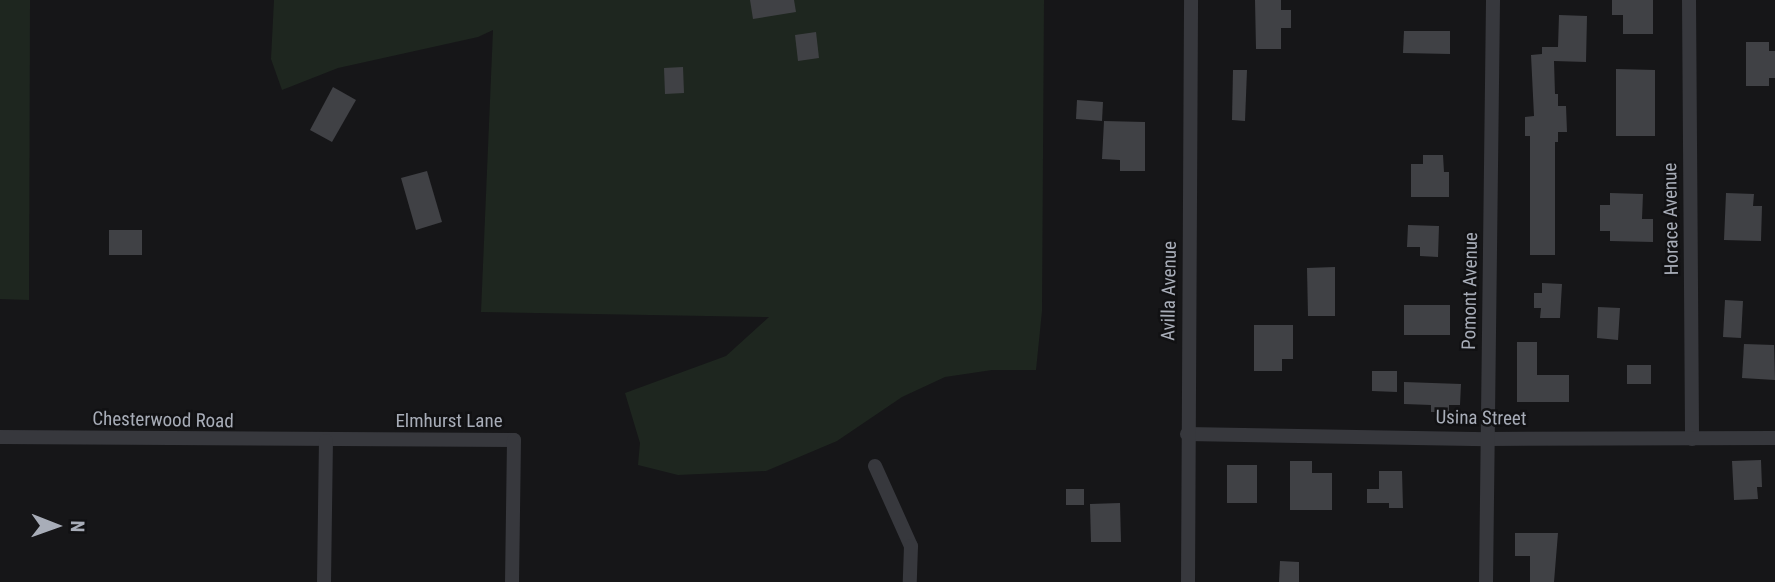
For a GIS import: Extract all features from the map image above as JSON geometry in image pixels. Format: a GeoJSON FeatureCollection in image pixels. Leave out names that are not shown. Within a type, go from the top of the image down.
{"type":"FeatureCollection","features":[{"type":"Feature","properties":{"kind":"street","name":"Avilla Avenue"},"geometry":{"type":"LineString","coordinates":[[1188,582],[1191,0]]}},
{"type":"Feature","properties":{"kind":"street","name":"Pomont Avenue"},"geometry":{"type":"LineString","coordinates":[[1486,582],[1493,0]]}},
{"type":"Feature","properties":{"kind":"street","name":"Horace Avenue"},"geometry":{"type":"LineString","coordinates":[[1689,0],[1692,439]]}},
{"type":"Feature","properties":{"kind":"street","name":"Usina Street"},"geometry":{"type":"LineString","coordinates":[[1187,434],[1488,439],[1775,438]]}},
{"type":"Feature","properties":{"kind":"street","name":"Chesterwood Road"},"geometry":{"type":"LineString","coordinates":[[0,437],[326,441]]}},
{"type":"Feature","properties":{"kind":"street","name":"Elmhurst Lane"},"geometry":{"type":"LineString","coordinates":[[326,441],[514,440],[512,582]]}},
{"type":"Feature","properties":{"kind":"street"},"geometry":{"type":"LineString","coordinates":[[324,582],[326,441]]}},
{"type":"Feature","properties":{"kind":"street"},"geometry":{"type":"LineString","coordinates":[[875,466],[911,546],[910,582]]}},
{"type":"Feature","properties":{"kind":"shaded area"},"geometry":{"type":"Polygon","coordinates":[[[0,0],[30,0],[29,300],[0,299],[0,0]]]}},
{"type":"Feature","properties":{"kind":"shaded area"},"geometry":{"type":"Polygon","coordinates":[[[274,0],[1044,0],[1042,311],[1036,370],[992,370],[945,377],[902,397],[837,441],[766,471],[678,475],[638,465],[640,443],[625,393],[726,356],[769,317],[481,312],[493,30],[478,37],[338,68],[282,90],[271,59],[274,0]]]}},
{"type":"Feature","properties":{"kind":"building"},"geometry":{"type":"Polygon","coordinates":[[[750,0],[794,0],[796,12],[753,19],[750,0]]]}},
{"type":"Feature","properties":{"kind":"building"},"geometry":{"type":"Polygon","coordinates":[[[1255,0],[1281,0],[1281,10],[1291,10],[1291,28],[1281,28],[1281,49],[1256,49],[1255,0]]]}},
{"type":"Feature","properties":{"kind":"building"},"geometry":{"type":"Polygon","coordinates":[[[1612,0],[1653,0],[1653,34],[1623,34],[1623,15],[1612,15],[1612,0]]]}},
{"type":"Feature","properties":{"kind":"building"},"geometry":{"type":"Polygon","coordinates":[[[1559,15],[1587,16],[1586,62],[1554,61],[1555,94],[1558,94],[1558,106],[1566,106],[1567,132],[1558,132],[1558,142],[1555,142],[1555,255],[1530,255],[1530,136],[1525,136],[1525,117],[1534,116],[1531,55],[1542,54],[1542,47],[1558,47],[1559,15]]]}},
{"type":"Feature","properties":{"kind":"building"},"geometry":{"type":"Polygon","coordinates":[[[1404,31],[1450,31],[1450,54],[1403,53],[1404,31]]]}},
{"type":"Feature","properties":{"kind":"building"},"geometry":{"type":"Polygon","coordinates":[[[816,32],[819,58],[798,61],[795,35],[816,32]]]}},
{"type":"Feature","properties":{"kind":"building"},"geometry":{"type":"Polygon","coordinates":[[[1746,42],[1769,42],[1769,51],[1775,51],[1775,78],[1769,78],[1769,86],[1746,86],[1746,42]]]}},
{"type":"Feature","properties":{"kind":"building"},"geometry":{"type":"Polygon","coordinates":[[[683,67],[684,93],[665,94],[664,68],[683,67]]]}},
{"type":"Feature","properties":{"kind":"building"},"geometry":{"type":"Polygon","coordinates":[[[1616,69],[1655,70],[1655,136],[1616,136],[1616,69]]]}},
{"type":"Feature","properties":{"kind":"building"},"geometry":{"type":"Polygon","coordinates":[[[1233,70],[1247,70],[1245,121],[1232,120],[1233,70]]]}},
{"type":"Feature","properties":{"kind":"building"},"geometry":{"type":"Polygon","coordinates":[[[333,87],[356,100],[332,142],[310,130],[333,87]]]}},
{"type":"Feature","properties":{"kind":"building"},"geometry":{"type":"Polygon","coordinates":[[[1077,100],[1103,102],[1102,121],[1076,119],[1077,100]]]}},
{"type":"Feature","properties":{"kind":"building"},"geometry":{"type":"Polygon","coordinates":[[[1104,121],[1145,122],[1145,171],[1120,171],[1120,160],[1102,159],[1104,121]]]}},
{"type":"Feature","properties":{"kind":"building"},"geometry":{"type":"Polygon","coordinates":[[[1423,155],[1443,155],[1444,172],[1449,172],[1449,197],[1411,197],[1411,164],[1423,164],[1423,155]]]}},
{"type":"Feature","properties":{"kind":"building"},"geometry":{"type":"Polygon","coordinates":[[[427,171],[442,222],[416,230],[401,178],[427,171]]]}},
{"type":"Feature","properties":{"kind":"building"},"geometry":{"type":"Polygon","coordinates":[[[1610,193],[1643,194],[1642,219],[1653,219],[1653,242],[1610,241],[1610,231],[1600,231],[1600,205],[1610,205],[1610,193]]]}},
{"type":"Feature","properties":{"kind":"building"},"geometry":{"type":"Polygon","coordinates":[[[1726,193],[1754,194],[1753,206],[1762,206],[1761,241],[1724,240],[1726,193]]]}},
{"type":"Feature","properties":{"kind":"building"},"geometry":{"type":"Polygon","coordinates":[[[1408,225],[1439,226],[1438,257],[1420,256],[1420,247],[1407,247],[1408,225]]]}},
{"type":"Feature","properties":{"kind":"building"},"geometry":{"type":"Polygon","coordinates":[[[109,230],[142,230],[142,255],[109,255],[109,230]]]}},
{"type":"Feature","properties":{"kind":"building"},"geometry":{"type":"Polygon","coordinates":[[[1335,267],[1335,316],[1308,316],[1307,268],[1335,267]]]}},
{"type":"Feature","properties":{"kind":"building"},"geometry":{"type":"Polygon","coordinates":[[[1542,283],[1562,284],[1560,318],[1540,318],[1541,308],[1534,308],[1534,293],[1542,293],[1542,283]]]}},
{"type":"Feature","properties":{"kind":"building"},"geometry":{"type":"Polygon","coordinates":[[[1725,300],[1743,301],[1741,338],[1723,337],[1725,300]]]}},
{"type":"Feature","properties":{"kind":"building"},"geometry":{"type":"Polygon","coordinates":[[[1404,305],[1450,305],[1450,335],[1404,335],[1404,305]]]}},
{"type":"Feature","properties":{"kind":"building"},"geometry":{"type":"Polygon","coordinates":[[[1598,307],[1620,308],[1618,340],[1597,338],[1598,307]]]}},
{"type":"Feature","properties":{"kind":"building"},"geometry":{"type":"Polygon","coordinates":[[[1254,325],[1293,325],[1293,359],[1282,359],[1282,371],[1254,371],[1254,325]]]}},
{"type":"Feature","properties":{"kind":"building"},"geometry":{"type":"Polygon","coordinates":[[[1517,342],[1537,342],[1537,375],[1569,375],[1569,402],[1517,402],[1517,342]]]}},
{"type":"Feature","properties":{"kind":"building"},"geometry":{"type":"Polygon","coordinates":[[[1744,344],[1774,345],[1775,380],[1742,378],[1744,344]]]}},
{"type":"Feature","properties":{"kind":"building"},"geometry":{"type":"Polygon","coordinates":[[[1627,365],[1651,365],[1651,384],[1627,384],[1627,365]]]}},
{"type":"Feature","properties":{"kind":"building"},"geometry":{"type":"Polygon","coordinates":[[[1372,371],[1397,371],[1397,392],[1372,391],[1372,371]]]}},
{"type":"Feature","properties":{"kind":"building"},"geometry":{"type":"Polygon","coordinates":[[[1404,382],[1461,384],[1460,405],[1449,405],[1449,412],[1431,412],[1431,405],[1404,404],[1404,382]]]}},
{"type":"Feature","properties":{"kind":"building"},"geometry":{"type":"Polygon","coordinates":[[[1761,460],[1762,487],[1757,487],[1758,499],[1734,500],[1732,461],[1761,460]]]}},
{"type":"Feature","properties":{"kind":"building"},"geometry":{"type":"Polygon","coordinates":[[[1290,461],[1312,461],[1312,473],[1332,473],[1332,510],[1290,510],[1290,461]]]}},
{"type":"Feature","properties":{"kind":"building"},"geometry":{"type":"Polygon","coordinates":[[[1227,465],[1257,465],[1257,503],[1227,503],[1227,465]]]}},
{"type":"Feature","properties":{"kind":"building"},"geometry":{"type":"Polygon","coordinates":[[[1379,471],[1402,471],[1403,508],[1389,508],[1389,503],[1367,503],[1367,489],[1379,489],[1379,471]]]}},
{"type":"Feature","properties":{"kind":"building"},"geometry":{"type":"Polygon","coordinates":[[[1066,489],[1084,489],[1084,505],[1066,505],[1066,489]]]}},
{"type":"Feature","properties":{"kind":"building"},"geometry":{"type":"Polygon","coordinates":[[[1120,503],[1121,542],[1091,542],[1090,504],[1120,503]]]}},
{"type":"Feature","properties":{"kind":"building"},"geometry":{"type":"Polygon","coordinates":[[[1515,533],[1558,533],[1554,582],[1530,582],[1530,556],[1515,556],[1515,533]]]}},
{"type":"Feature","properties":{"kind":"building"},"geometry":{"type":"Polygon","coordinates":[[[1280,561],[1299,562],[1299,582],[1279,582],[1280,561]]]}}]}
